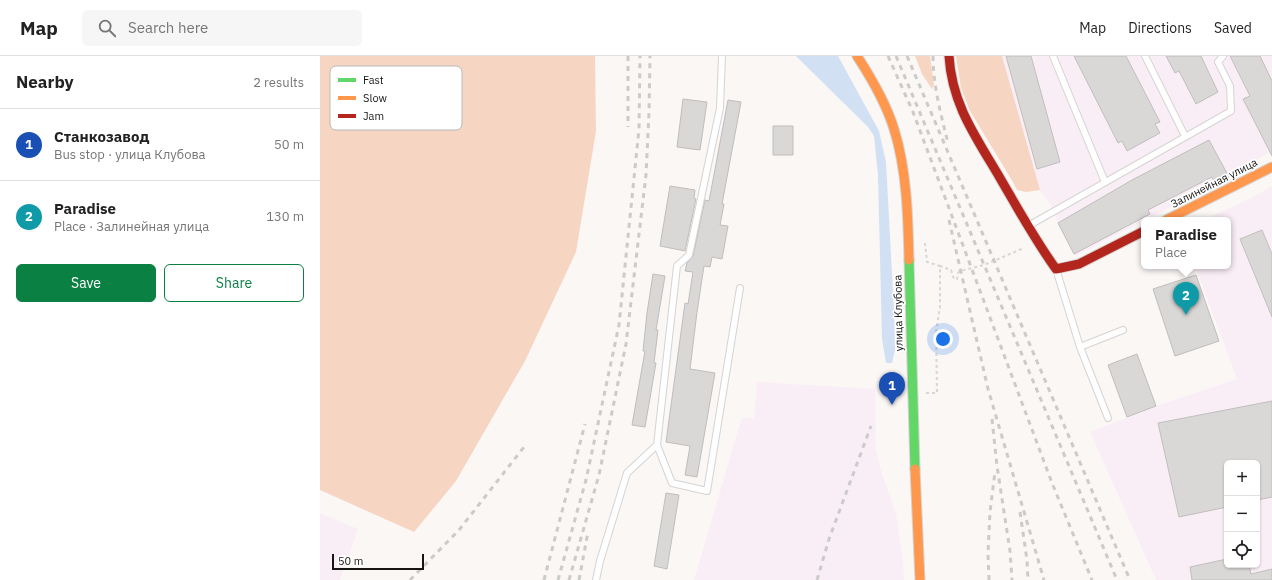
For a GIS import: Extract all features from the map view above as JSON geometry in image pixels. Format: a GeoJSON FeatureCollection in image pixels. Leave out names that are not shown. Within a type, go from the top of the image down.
{"type":"FeatureCollection","features":[{"type":"Feature","properties":{"kind":"street","name":"улица Клубова"},"geometry":{"type":"LineString","coordinates":[[857,56],[868,73],[884,104],[898,143],[904,175],[909,252],[912,393],[920,580]]}},
{"type":"Feature","properties":{"kind":"street"},"geometry":{"type":"LineString","coordinates":[[948,56],[952,86],[962,112],[1037,243],[1056,270],[1079,264],[1141,233]]}},
{"type":"Feature","properties":{"kind":"street","name":"Залинейная улица"},"geometry":{"type":"LineString","coordinates":[[1172,217],[1272,167]]}},
{"type":"Feature","properties":{"kind":"lane"},"geometry":{"type":"LineString","coordinates":[[722,56],[720,108],[689,255],[677,266],[657,445],[672,483],[707,490],[740,288]]}},
{"type":"Feature","properties":{"kind":"lane"},"geometry":{"type":"LineString","coordinates":[[1053,56],[1105,182]]}},
{"type":"Feature","properties":{"kind":"lane"},"geometry":{"type":"LineString","coordinates":[[1145,56],[1186,136]]}},
{"type":"Feature","properties":{"kind":"lane"},"geometry":{"type":"LineString","coordinates":[[1027,226],[1231,111],[1230,86],[1218,62],[1223,56]]}},
{"type":"Feature","properties":{"kind":"lane"},"geometry":{"type":"LineString","coordinates":[[1056,270],[1080,347],[1108,418]]}},
{"type":"Feature","properties":{"kind":"lane"},"geometry":{"type":"LineString","coordinates":[[1080,347],[1123,330]]}},
{"type":"Feature","properties":{"kind":"lane"},"geometry":{"type":"LineString","coordinates":[[596,580],[600,561],[627,473],[657,445]]}},
{"type":"Feature","properties":{"kind":"path"},"geometry":{"type":"LineString","coordinates":[[925,243],[927,262],[951,270],[954,277],[957,279],[960,271],[984,265],[1037,243]]}},
{"type":"Feature","properties":{"kind":"path"},"geometry":{"type":"LineString","coordinates":[[922,393],[937,393],[936,332],[940,307],[940,266]]}},
{"type":"Feature","properties":{"kind":"shaded area"},"geometry":{"type":"Polygon","coordinates":[[[320,56],[595,56],[596,131],[576,252],[525,361],[456,481],[414,532],[320,490],[320,56]]]}},
{"type":"Feature","properties":{"kind":"shaded area"},"geometry":{"type":"Polygon","coordinates":[[[915,56],[930,56],[934,85],[932,89],[922,74],[915,56]]]}},
{"type":"Feature","properties":{"kind":"shaded area"},"geometry":{"type":"Polygon","coordinates":[[[956,56],[1002,56],[1040,190],[1026,192],[1017,190],[970,111],[961,88],[956,56]]]}},
{"type":"Feature","properties":{"kind":"shaded area"},"geometry":{"type":"Polygon","coordinates":[[[1002,56],[1272,56],[1272,151],[1215,184],[1151,217],[1141,217],[1141,222],[1075,256],[1058,223],[1051,205],[1040,190],[1002,56]]]}},
{"type":"Feature","properties":{"kind":"shaded area"},"geometry":{"type":"Polygon","coordinates":[[[1272,186],[1272,580],[1156,580],[1090,432],[1156,406],[1237,379],[1196,269],[1231,269],[1231,217],[1210,217],[1251,198],[1272,186]]]}},
{"type":"Feature","properties":{"kind":"shaded area"},"geometry":{"type":"Polygon","coordinates":[[[757,382],[875,389],[876,451],[882,474],[896,513],[903,560],[904,580],[694,580],[742,417],[754,418],[757,382]]]}},
{"type":"Feature","properties":{"kind":"shaded area"},"geometry":{"type":"Polygon","coordinates":[[[320,513],[358,529],[340,580],[320,580],[320,513]]]}},
{"type":"Feature","properties":{"kind":"water"},"geometry":{"type":"Polygon","coordinates":[[[796,56],[838,56],[879,131],[886,162],[894,312],[895,350],[892,363],[886,363],[882,339],[878,175],[874,136],[868,127],[796,56]]]}},
{"type":"Feature","properties":{"kind":"building"},"geometry":{"type":"Polygon","coordinates":[[[1006,56],[1031,56],[1060,162],[1037,169],[1006,56]]]}},
{"type":"Feature","properties":{"kind":"building"},"geometry":{"type":"Polygon","coordinates":[[[1074,56],[1126,56],[1160,122],[1155,124],[1160,133],[1127,151],[1122,141],[1118,143],[1074,56]]]}},
{"type":"Feature","properties":{"kind":"building"},"geometry":{"type":"Polygon","coordinates":[[[1166,56],[1201,56],[1218,92],[1196,104],[1179,71],[1175,73],[1166,56]]]}},
{"type":"Feature","properties":{"kind":"building"},"geometry":{"type":"Polygon","coordinates":[[[1230,56],[1260,56],[1272,81],[1272,156],[1243,99],[1250,96],[1230,56]]]}},
{"type":"Feature","properties":{"kind":"building"},"geometry":{"type":"Polygon","coordinates":[[[683,99],[707,102],[700,150],[677,147],[683,99]]]}},
{"type":"Feature","properties":{"kind":"building"},"geometry":{"type":"Polygon","coordinates":[[[728,100],[741,102],[722,204],[724,204],[720,225],[728,226],[722,259],[712,257],[710,267],[704,266],[690,369],[715,373],[697,477],[685,475],[690,446],[666,442],[685,303],[688,304],[693,272],[685,271],[687,263],[693,256],[705,200],[709,201],[728,100]]]}},
{"type":"Feature","properties":{"kind":"building"},"geometry":{"type":"Polygon","coordinates":[[[773,126],[793,126],[793,155],[773,155],[773,126]]]}},
{"type":"Feature","properties":{"kind":"building"},"geometry":{"type":"Polygon","coordinates":[[[1209,140],[1229,177],[1215,184],[1212,177],[1148,210],[1150,214],[1141,217],[1141,219],[1074,254],[1058,223],[1132,180],[1209,140]]]}},
{"type":"Feature","properties":{"kind":"building"},"geometry":{"type":"Polygon","coordinates":[[[670,186],[695,190],[694,198],[696,199],[685,251],[660,246],[670,186]]]}},
{"type":"Feature","properties":{"kind":"building"},"geometry":{"type":"Polygon","coordinates":[[[1262,230],[1272,254],[1272,317],[1240,239],[1262,230]]]}},
{"type":"Feature","properties":{"kind":"building"},"geometry":{"type":"Polygon","coordinates":[[[653,274],[665,276],[656,330],[658,330],[654,363],[656,363],[645,427],[632,425],[645,351],[643,351],[653,274]]]}},
{"type":"Feature","properties":{"kind":"building"},"geometry":{"type":"Polygon","coordinates":[[[1196,275],[1219,341],[1175,356],[1153,289],[1196,275]]]}},
{"type":"Feature","properties":{"kind":"building"},"geometry":{"type":"Polygon","coordinates":[[[1137,354],[1156,406],[1127,417],[1108,365],[1137,354]]]}},
{"type":"Feature","properties":{"kind":"building"},"geometry":{"type":"Polygon","coordinates":[[[1272,401],[1272,497],[1260,499],[1260,460],[1224,460],[1224,508],[1179,517],[1158,423],[1272,401]]]}},
{"type":"Feature","properties":{"kind":"building"},"geometry":{"type":"Polygon","coordinates":[[[666,493],[679,495],[667,569],[654,566],[666,493]]]}},
{"type":"Feature","properties":{"kind":"building"},"geometry":{"type":"Polygon","coordinates":[[[1224,560],[1224,568],[1250,568],[1251,574],[1272,569],[1272,580],[1192,580],[1190,567],[1224,560]]]}},
{"type":"Feature","properties":{"kind":"railway"},"geometry":{"type":"LineString","coordinates":[[628,56],[628,127]]}},
{"type":"Feature","properties":{"kind":"railway"},"geometry":{"type":"LineString","coordinates":[[558,580],[586,480],[619,325],[639,129],[640,56]]}},
{"type":"Feature","properties":{"kind":"railway"},"geometry":{"type":"LineString","coordinates":[[569,580],[599,475],[626,344],[646,175],[650,56]]}},
{"type":"Feature","properties":{"kind":"railway"},"geometry":{"type":"LineString","coordinates":[[888,56],[913,112],[1052,483],[1092,580]]}},
{"type":"Feature","properties":{"kind":"railway"},"geometry":{"type":"LineString","coordinates":[[896,56],[1117,580]]}},
{"type":"Feature","properties":{"kind":"railway"},"geometry":{"type":"LineString","coordinates":[[907,56],[1130,580]]}},
{"type":"Feature","properties":{"kind":"railway"},"geometry":{"type":"LineString","coordinates":[[933,56],[936,89],[948,143]]}},
{"type":"Feature","properties":{"kind":"railway"},"geometry":{"type":"LineString","coordinates":[[949,220],[988,389],[1044,580]]}},
{"type":"Feature","properties":{"kind":"railway"},"geometry":{"type":"LineString","coordinates":[[992,419],[997,466],[1010,551],[1012,580]]}},
{"type":"Feature","properties":{"kind":"railway"},"geometry":{"type":"LineString","coordinates":[[544,580],[585,424]]}},
{"type":"Feature","properties":{"kind":"railway"},"geometry":{"type":"LineString","coordinates":[[817,580],[829,539],[871,426]]}},
{"type":"Feature","properties":{"kind":"railway"},"geometry":{"type":"LineString","coordinates":[[410,580],[459,530],[524,447]]}},
{"type":"Feature","properties":{"kind":"railway"},"geometry":{"type":"LineString","coordinates":[[989,580],[988,554],[990,512],[995,472]]}},
{"type":"Feature","properties":{"kind":"railway"},"geometry":{"type":"LineString","coordinates":[[1020,512],[1027,560],[1028,580]]}},
{"type":"Feature","properties":{"kind":"railway"},"geometry":{"type":"LineString","coordinates":[[579,580],[588,532]]}},
{"type":"Feature","properties":{"kind":"traffic: fast"},"geometry":{"type":"LineString","coordinates":[[909,260],[915,469]]}},
{"type":"Feature","properties":{"kind":"traffic: slow"},"geometry":{"type":"LineString","coordinates":[[857,56],[883,101],[894,129],[902,161],[906,194],[909,260]]}},
{"type":"Feature","properties":{"kind":"traffic: slow"},"geometry":{"type":"LineString","coordinates":[[1172,217],[1272,167]]}},
{"type":"Feature","properties":{"kind":"traffic: slow"},"geometry":{"type":"LineString","coordinates":[[915,469],[920,580]]}},
{"type":"Feature","properties":{"kind":"traffic: jam"},"geometry":{"type":"LineString","coordinates":[[949,56],[955,90],[960,105],[974,134],[1027,224],[1056,269],[1079,264],[1141,233]]}},
{"type":"Feature","properties":{"kind":"place","name":"Paradise"},"geometry":{"type":"Point","coordinates":[1186,315]}},
{"type":"Feature","properties":{"kind":"place","name":"Станкозавод"},"geometry":{"type":"Point","coordinates":[892,405]}}]}
